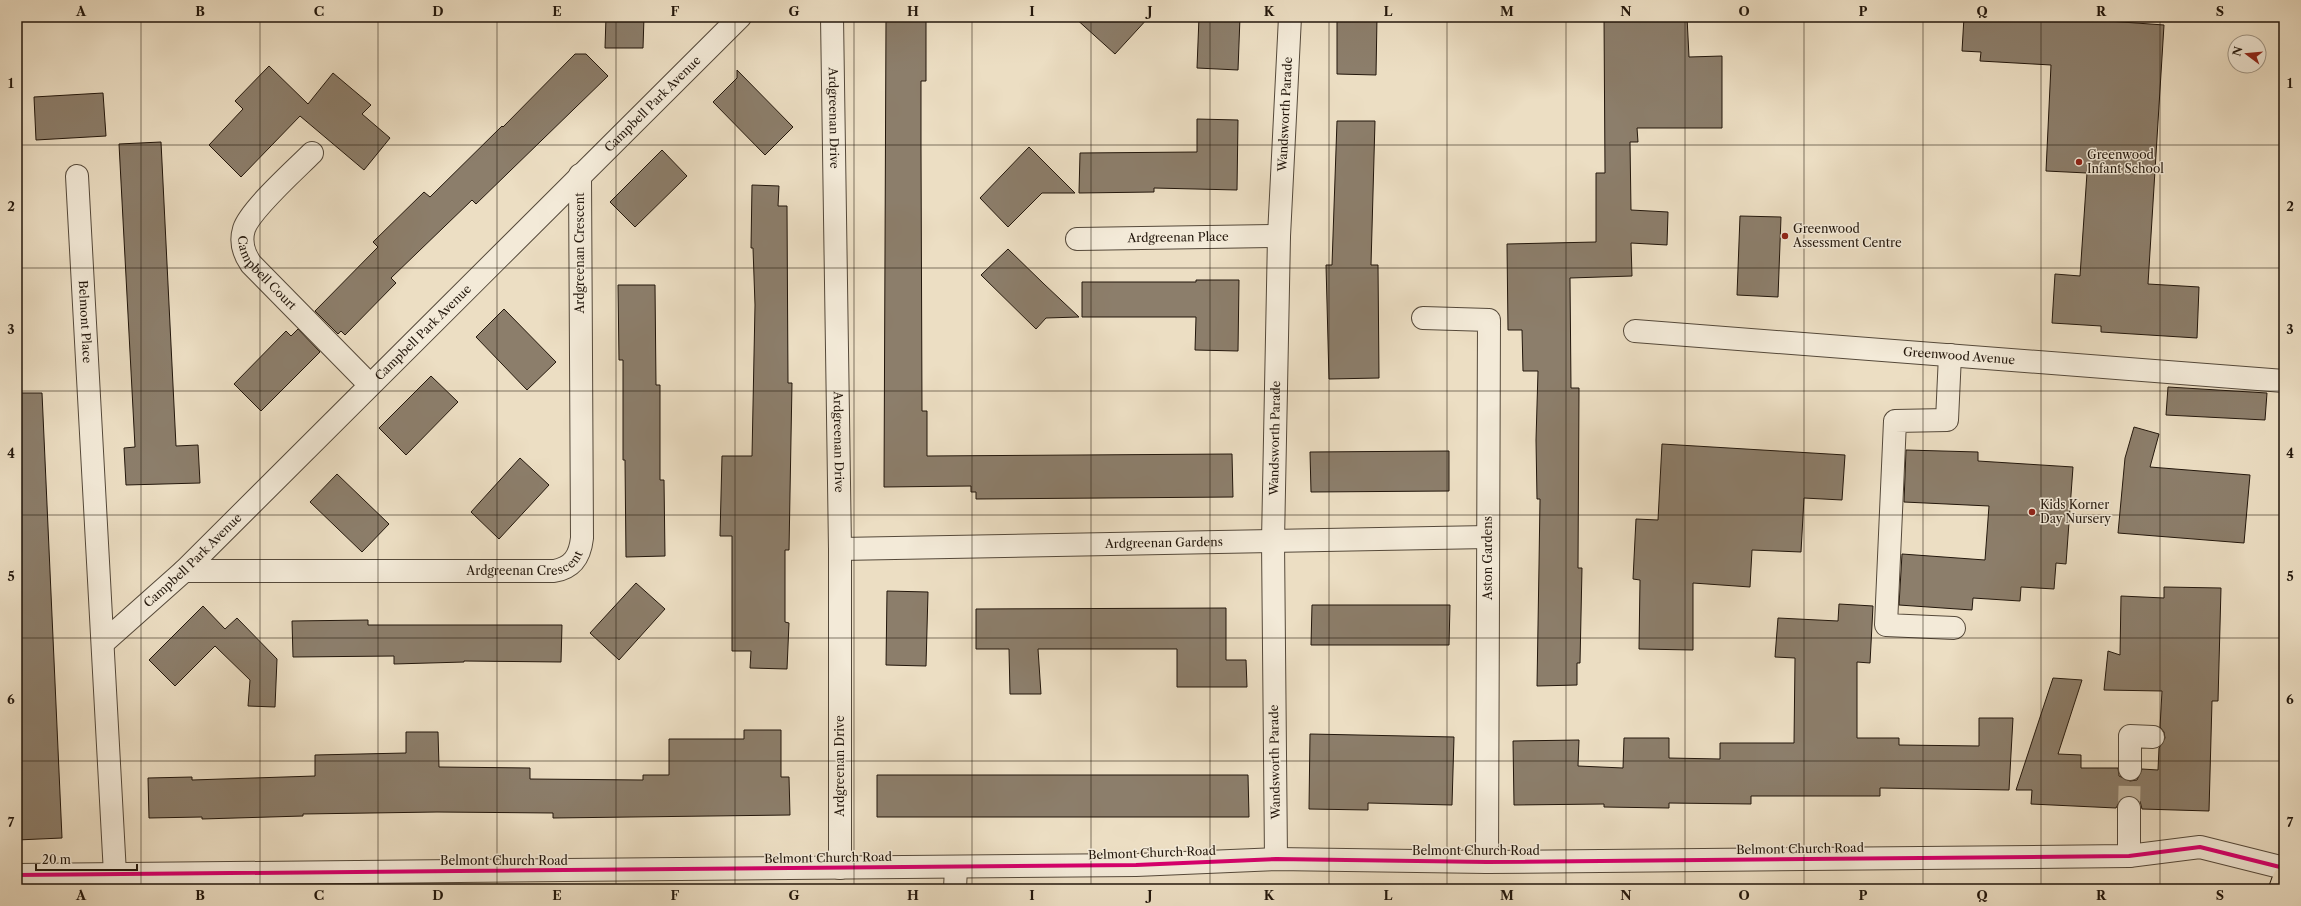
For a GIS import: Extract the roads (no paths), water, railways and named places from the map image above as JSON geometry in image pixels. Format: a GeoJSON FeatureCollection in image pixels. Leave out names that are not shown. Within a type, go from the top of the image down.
{"type":"FeatureCollection","features":[{"type":"Feature","properties":{"kind":"main road"},"geometry":{"type":"LineString","coordinates":[[2280,889],[2284,878]]}},
{"type":"Feature","properties":{"kind":"street","name":"Campbell Park Avenue"},"geometry":{"type":"LineString","coordinates":[[103,643],[184,571],[740,17]]}},
{"type":"Feature","properties":{"kind":"street","name":"Ardgreenan Drive"},"geometry":{"type":"LineString","coordinates":[[832,17],[840,549],[840,868]]}},
{"type":"Feature","properties":{"kind":"street","name":"Wandsworth Parade"},"geometry":{"type":"LineString","coordinates":[[1276,859],[1273,541],[1279,236],[1290,17]]}},
{"type":"Feature","properties":{"kind":"street","name":"Campbell Court"},"geometry":{"type":"LineString","coordinates":[[312,152],[248,222],[243,239],[244,248],[251,264],[370,385]]}},
{"type":"Feature","properties":{"kind":"street","name":"Ardgreenan Crescent"},"geometry":{"type":"LineString","coordinates":[[184,571],[554,571],[568,567],[573,563],[581,547],[582,538],[580,175]]}},
{"type":"Feature","properties":{"kind":"street","name":"Belmont Place"},"geometry":{"type":"LineString","coordinates":[[77,176],[92,468],[103,643]]}},
{"type":"Feature","properties":{"kind":"street","name":"Ardgreenan Place"},"geometry":{"type":"LineString","coordinates":[[1077,239],[1279,236]]}},
{"type":"Feature","properties":{"kind":"street","name":"Aston Gardens"},"geometry":{"type":"LineString","coordinates":[[1423,318],[1489,320],[1486,862]]}},
{"type":"Feature","properties":{"kind":"street","name":"Greenwood Avenue"},"geometry":{"type":"LineString","coordinates":[[1634,331],[2284,381]]}},
{"type":"Feature","properties":{"kind":"street"},"geometry":{"type":"LineString","coordinates":[[1950,355],[1947,420],[1895,421],[1886,625],[1954,628]]}},
{"type":"Feature","properties":{"kind":"street","name":"Ardgreenan Gardens"},"geometry":{"type":"LineString","coordinates":[[840,549],[1488,537]]}},
{"type":"Feature","properties":{"kind":"street"},"geometry":{"type":"LineString","coordinates":[[103,643],[115,874]]}},
{"type":"Feature","properties":{"kind":"street"},"geometry":{"type":"LineString","coordinates":[[2130,769],[2130,736],[2153,736]]}},
{"type":"Feature","properties":{"kind":"street"},"geometry":{"type":"LineString","coordinates":[[2129,808],[2129,856]]}},
{"type":"Feature","properties":{"kind":"street","name":"Belmont Church Road"},"geometry":{"type":"LineString","coordinates":[[17,875],[115,874],[365,880],[840,868],[1136,865],[1276,859],[1486,862],[2129,856],[2200,847],[2284,868]]}},
{"type":"Feature","properties":{"kind":"street"},"geometry":{"type":"LineString","coordinates":[[955,889],[956,866]]}},
{"type":"Feature","properties":{"kind":"tunnel"},"geometry":{"type":"LineString","coordinates":[[2129,808],[2130,769]]}},
{"type":"Feature","properties":{"kind":"place","name":"Greenwood Infant School"},"geometry":{"type":"Point","coordinates":[2079,162]}},
{"type":"Feature","properties":{"kind":"place","name":"Greenwood Assessment Centre"},"geometry":{"type":"Point","coordinates":[1785,236]}},
{"type":"Feature","properties":{"kind":"place","name":"Kids Korner Day Nursery"},"geometry":{"type":"Point","coordinates":[2032,512]}}]}
